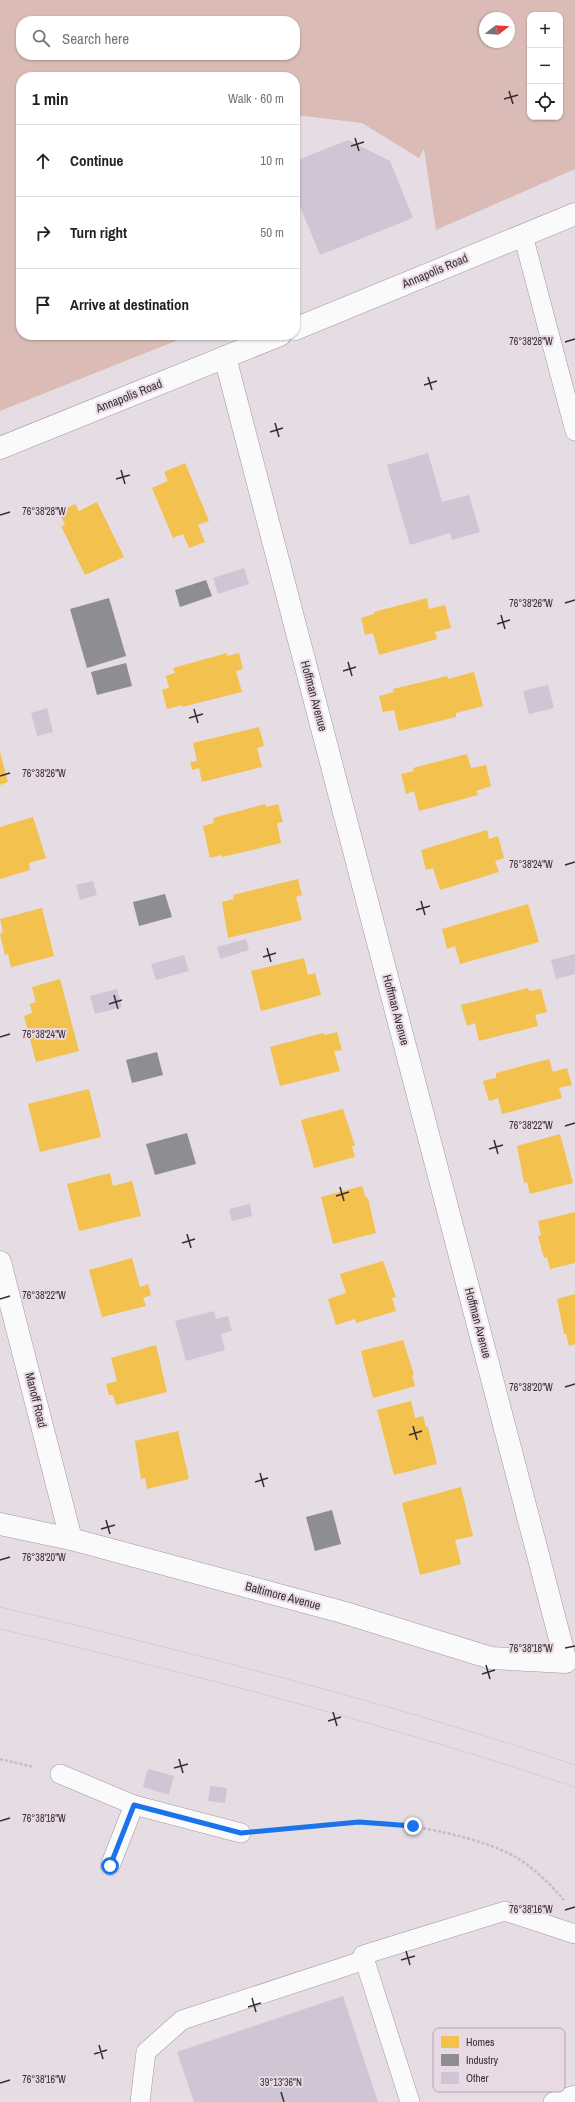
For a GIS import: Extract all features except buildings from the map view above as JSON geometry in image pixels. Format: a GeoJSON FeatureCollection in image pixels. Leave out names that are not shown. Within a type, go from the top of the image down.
{"type":"FeatureCollection","features":[{"type":"Feature","properties":{"kind":"street","name":"Annapolis Road"},"geometry":{"type":"LineString","coordinates":[[300,327],[575,214]]}},
{"type":"Feature","properties":{"kind":"street","name":"Annapolis Road"},"geometry":{"type":"LineString","coordinates":[[0,448],[268,340]]}},
{"type":"Feature","properties":{"kind":"street","name":"Hoffman Avenue"},"geometry":{"type":"LineString","coordinates":[[226,358],[566,1662]]}},
{"type":"Feature","properties":{"kind":"street","name":"Manoff Road"},"geometry":{"type":"LineString","coordinates":[[0,1262],[71,1539]]}},
{"type":"Feature","properties":{"kind":"street","name":"Baltimore Avenue"},"geometry":{"type":"LineString","coordinates":[[0,1524],[71,1539],[342,1612],[491,1658],[566,1662]]}},
{"type":"Feature","properties":{"kind":"lane"},"geometry":{"type":"LineString","coordinates":[[523,235],[575,431]]}},
{"type":"Feature","properties":{"kind":"lane"},"geometry":{"type":"LineString","coordinates":[[60,1774],[134,1805],[241,1833]]}},
{"type":"Feature","properties":{"kind":"lane"},"geometry":{"type":"LineString","coordinates":[[110,1866],[134,1805]]}},
{"type":"Feature","properties":{"kind":"lane"},"geometry":{"type":"LineString","coordinates":[[410,2102],[363,1956],[505,1911],[575,1934]]}},
{"type":"Feature","properties":{"kind":"lane"},"geometry":{"type":"LineString","coordinates":[[140,2102],[146,2052],[182,2020],[365,1960]]}},
{"type":"Feature","properties":{"kind":"lane"},"geometry":{"type":"LineString","coordinates":[[553,2102],[575,2095]]}},
{"type":"Feature","properties":{"kind":"path"},"geometry":{"type":"LineString","coordinates":[[0,1759],[60,1774]]}},
{"type":"Feature","properties":{"kind":"path"},"geometry":{"type":"LineString","coordinates":[[241,1833],[359,1822],[413,1826],[494,1846],[521,1860],[544,1878],[568,1905]]}},
{"type":"Feature","properties":{"kind":"shaded area"},"geometry":{"type":"Polygon","coordinates":[[[0,0],[575,0],[575,169],[436,230],[424,149],[419,158],[362,123],[300,116],[300,72],[16,72],[16,340],[178,340],[0,411],[0,0]]]}},
{"type":"Feature","properties":{"kind":"tram line"},"geometry":{"type":"LineString","coordinates":[[0,1607],[145,1642],[361,1699],[575,1765]]}},
{"type":"Feature","properties":{"kind":"tram line"},"geometry":{"type":"LineString","coordinates":[[0,1629],[289,1701],[433,1742],[575,1787]]}},
{"type":"Feature","properties":{"kind":"route"},"geometry":{"type":"LineString","coordinates":[[110,1866],[134,1805],[241,1833],[359,1822],[413,1826]]}}]}
